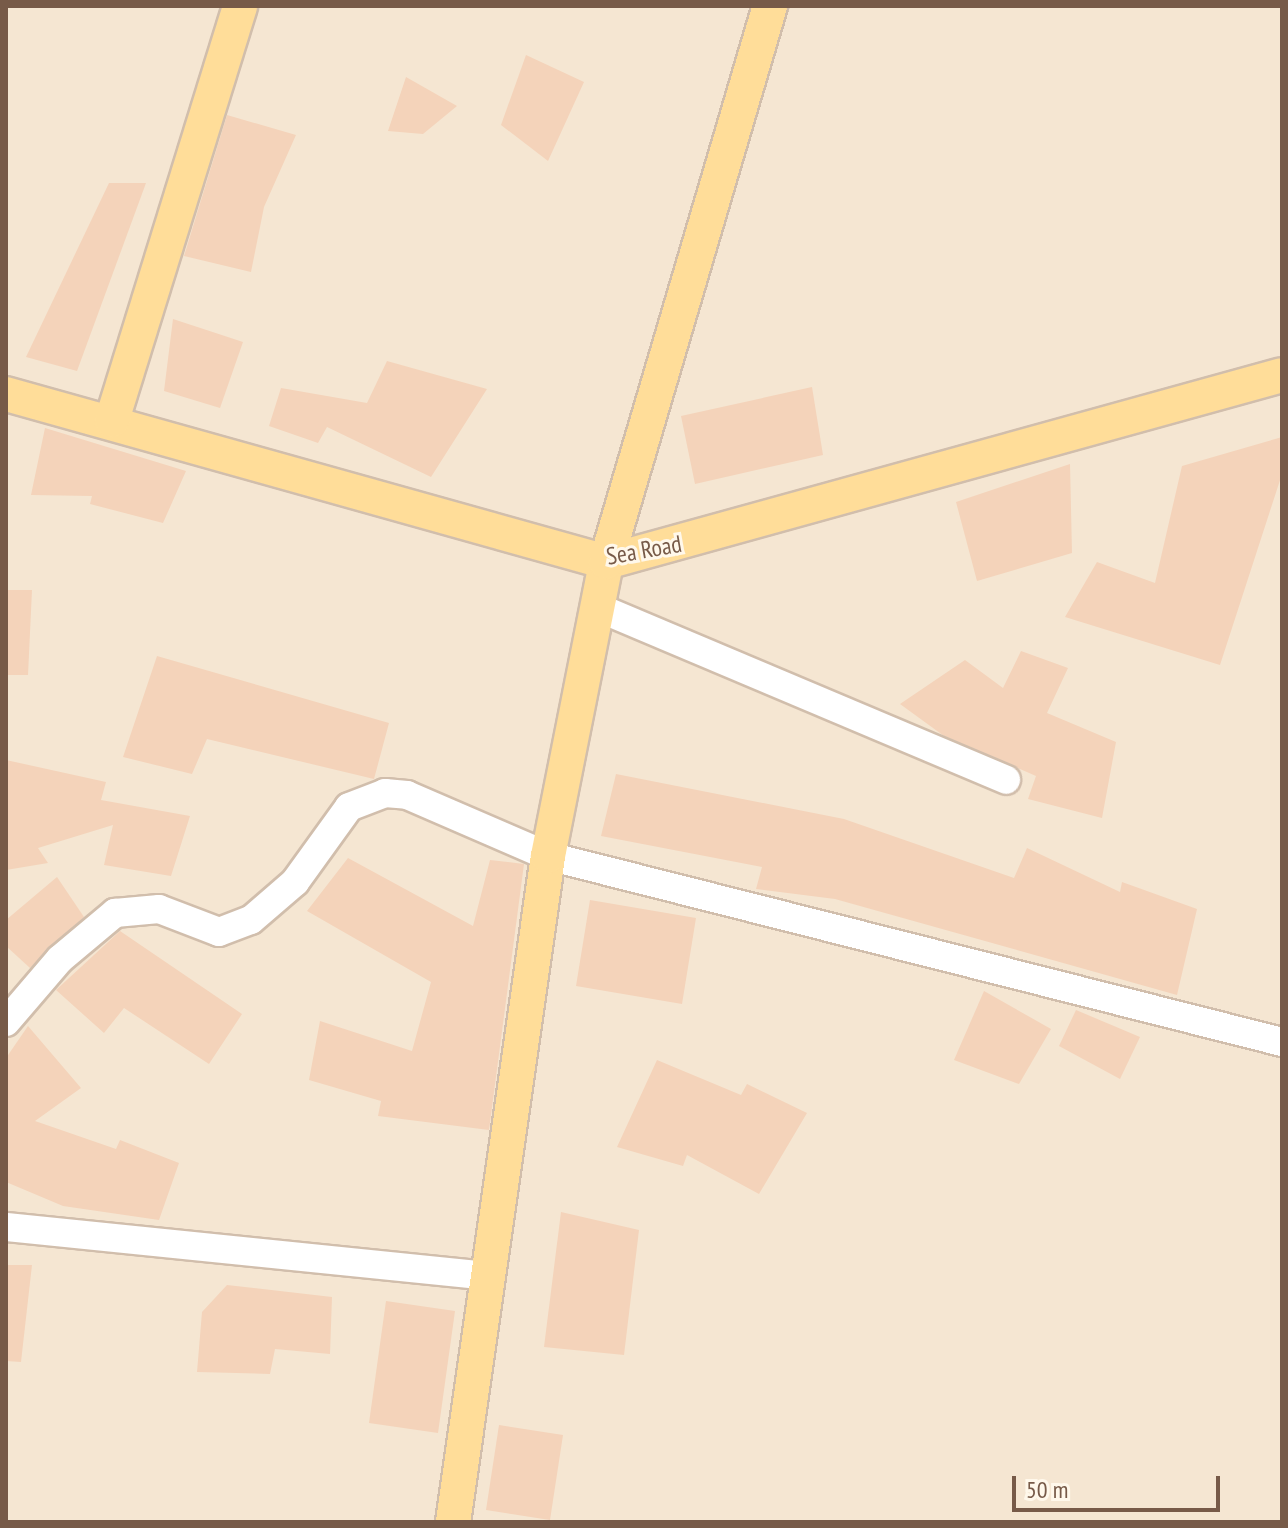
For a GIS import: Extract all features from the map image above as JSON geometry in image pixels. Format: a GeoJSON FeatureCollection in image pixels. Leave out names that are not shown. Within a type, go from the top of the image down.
{"type":"FeatureCollection","features":[{"type":"Feature","properties":{"kind":"main road"},"geometry":{"type":"LineString","coordinates":[[112,420],[240,6]]}},
{"type":"Feature","properties":{"kind":"main road"},"geometry":{"type":"LineString","coordinates":[[453,1522],[548,856],[606,562],[770,6]]}},
{"type":"Feature","properties":{"kind":"main road","name":"Sea Road"},"geometry":{"type":"LineString","coordinates":[[6,394],[112,420],[606,562],[1282,375]]}},
{"type":"Feature","properties":{"kind":"street"},"geometry":{"type":"LineString","coordinates":[[597,607],[1006,780]]}},
{"type":"Feature","properties":{"kind":"street"},"geometry":{"type":"LineString","coordinates":[[6,1022],[60,959],[115,913],[159,909],[219,932],[251,920],[295,882],[349,807],[385,793],[407,795],[548,856],[1282,1042]]}},
{"type":"Feature","properties":{"kind":"street"},"geometry":{"type":"LineString","coordinates":[[6,1227],[486,1276]]}},
{"type":"Feature","properties":{"kind":"shaded area"},"geometry":{"type":"Polygon","coordinates":[[[6,6],[1282,6],[1282,1522],[6,1522],[6,6]]]}},
{"type":"Feature","properties":{"kind":"building"},"geometry":{"type":"Polygon","coordinates":[[[526,55],[584,82],[548,161],[501,125],[526,55]]]}},
{"type":"Feature","properties":{"kind":"building"},"geometry":{"type":"Polygon","coordinates":[[[406,77],[457,106],[423,134],[388,131],[406,77]]]}},
{"type":"Feature","properties":{"kind":"building"},"geometry":{"type":"Polygon","coordinates":[[[227,115],[296,135],[264,207],[251,272],[184,256],[227,115]]]}},
{"type":"Feature","properties":{"kind":"building"},"geometry":{"type":"Polygon","coordinates":[[[109,183],[146,183],[77,371],[26,357],[109,183]]]}},
{"type":"Feature","properties":{"kind":"building"},"geometry":{"type":"Polygon","coordinates":[[[173,319],[243,342],[220,408],[164,391],[173,319]]]}},
{"type":"Feature","properties":{"kind":"building"},"geometry":{"type":"Polygon","coordinates":[[[387,361],[487,389],[431,477],[327,427],[318,443],[269,426],[281,388],[367,403],[387,361]]]}},
{"type":"Feature","properties":{"kind":"building"},"geometry":{"type":"Polygon","coordinates":[[[812,387],[823,455],[695,484],[681,416],[812,387]]]}},
{"type":"Feature","properties":{"kind":"building"},"geometry":{"type":"Polygon","coordinates":[[[45,428],[186,471],[163,523],[90,504],[92,496],[31,495],[45,428]]]}},
{"type":"Feature","properties":{"kind":"building"},"geometry":{"type":"Polygon","coordinates":[[[1282,437],[1282,474],[1220,665],[1065,617],[1097,562],[1155,583],[1182,466],[1282,437]]]}},
{"type":"Feature","properties":{"kind":"building"},"geometry":{"type":"Polygon","coordinates":[[[1070,464],[1072,553],[977,581],[956,502],[1070,464]]]}},
{"type":"Feature","properties":{"kind":"building"},"geometry":{"type":"Polygon","coordinates":[[[6,590],[32,590],[28,675],[6,675],[6,590]]]}},
{"type":"Feature","properties":{"kind":"building"},"geometry":{"type":"Polygon","coordinates":[[[1021,651],[1068,668],[1047,713],[1116,742],[1102,818],[1028,799],[1036,776],[944,736],[900,704],[965,660],[1003,688],[1021,651]]]}},
{"type":"Feature","properties":{"kind":"building"},"geometry":{"type":"Polygon","coordinates":[[[157,656],[389,723],[374,779],[207,739],[192,774],[123,757],[157,656]]]}},
{"type":"Feature","properties":{"kind":"building"},"geometry":{"type":"Polygon","coordinates":[[[6,760],[106,782],[101,800],[190,816],[171,876],[104,865],[113,825],[38,848],[48,863],[6,870],[6,760]]]}},
{"type":"Feature","properties":{"kind":"building"},"geometry":{"type":"Polygon","coordinates":[[[616,774],[844,819],[1014,878],[1027,848],[1120,892],[1122,882],[1197,909],[1177,995],[835,899],[756,889],[762,867],[601,836],[616,774]]]}},
{"type":"Feature","properties":{"kind":"building"},"geometry":{"type":"Polygon","coordinates":[[[348,858],[473,926],[490,860],[524,864],[489,1130],[378,1116],[381,1101],[309,1080],[320,1021],[412,1051],[431,982],[307,911],[348,858]]]}},
{"type":"Feature","properties":{"kind":"building"},"geometry":{"type":"Polygon","coordinates":[[[57,877],[84,917],[30,968],[6,946],[6,920],[57,877]]]}},
{"type":"Feature","properties":{"kind":"building"},"geometry":{"type":"Polygon","coordinates":[[[590,900],[696,918],[682,1004],[576,986],[590,900]]]}},
{"type":"Feature","properties":{"kind":"building"},"geometry":{"type":"Polygon","coordinates":[[[120,931],[242,1014],[209,1064],[124,1008],[104,1033],[56,990],[120,931]]]}},
{"type":"Feature","properties":{"kind":"building"},"geometry":{"type":"Polygon","coordinates":[[[984,991],[1051,1029],[1019,1084],[954,1060],[984,991]]]}},
{"type":"Feature","properties":{"kind":"building"},"geometry":{"type":"Polygon","coordinates":[[[1076,1010],[1140,1037],[1120,1079],[1059,1046],[1076,1010]]]}},
{"type":"Feature","properties":{"kind":"building"},"geometry":{"type":"Polygon","coordinates":[[[28,1026],[81,1088],[35,1121],[116,1149],[120,1140],[179,1163],[159,1220],[63,1206],[6,1182],[6,1058],[28,1026]]]}},
{"type":"Feature","properties":{"kind":"building"},"geometry":{"type":"Polygon","coordinates":[[[657,1060],[741,1095],[747,1084],[807,1113],[759,1194],[687,1155],[683,1166],[617,1147],[657,1060]]]}},
{"type":"Feature","properties":{"kind":"building"},"geometry":{"type":"Polygon","coordinates":[[[561,1212],[639,1230],[624,1355],[544,1347],[561,1212]]]}},
{"type":"Feature","properties":{"kind":"building"},"geometry":{"type":"Polygon","coordinates":[[[6,1265],[32,1265],[21,1362],[6,1361],[6,1265]]]}},
{"type":"Feature","properties":{"kind":"building"},"geometry":{"type":"Polygon","coordinates":[[[227,1285],[332,1297],[330,1354],[275,1349],[270,1374],[197,1372],[202,1312],[227,1285]]]}},
{"type":"Feature","properties":{"kind":"building"},"geometry":{"type":"Polygon","coordinates":[[[386,1301],[455,1311],[438,1433],[369,1423],[386,1301]]]}},
{"type":"Feature","properties":{"kind":"building"},"geometry":{"type":"Polygon","coordinates":[[[499,1425],[563,1435],[550,1520],[486,1510],[499,1425]]]}}]}
